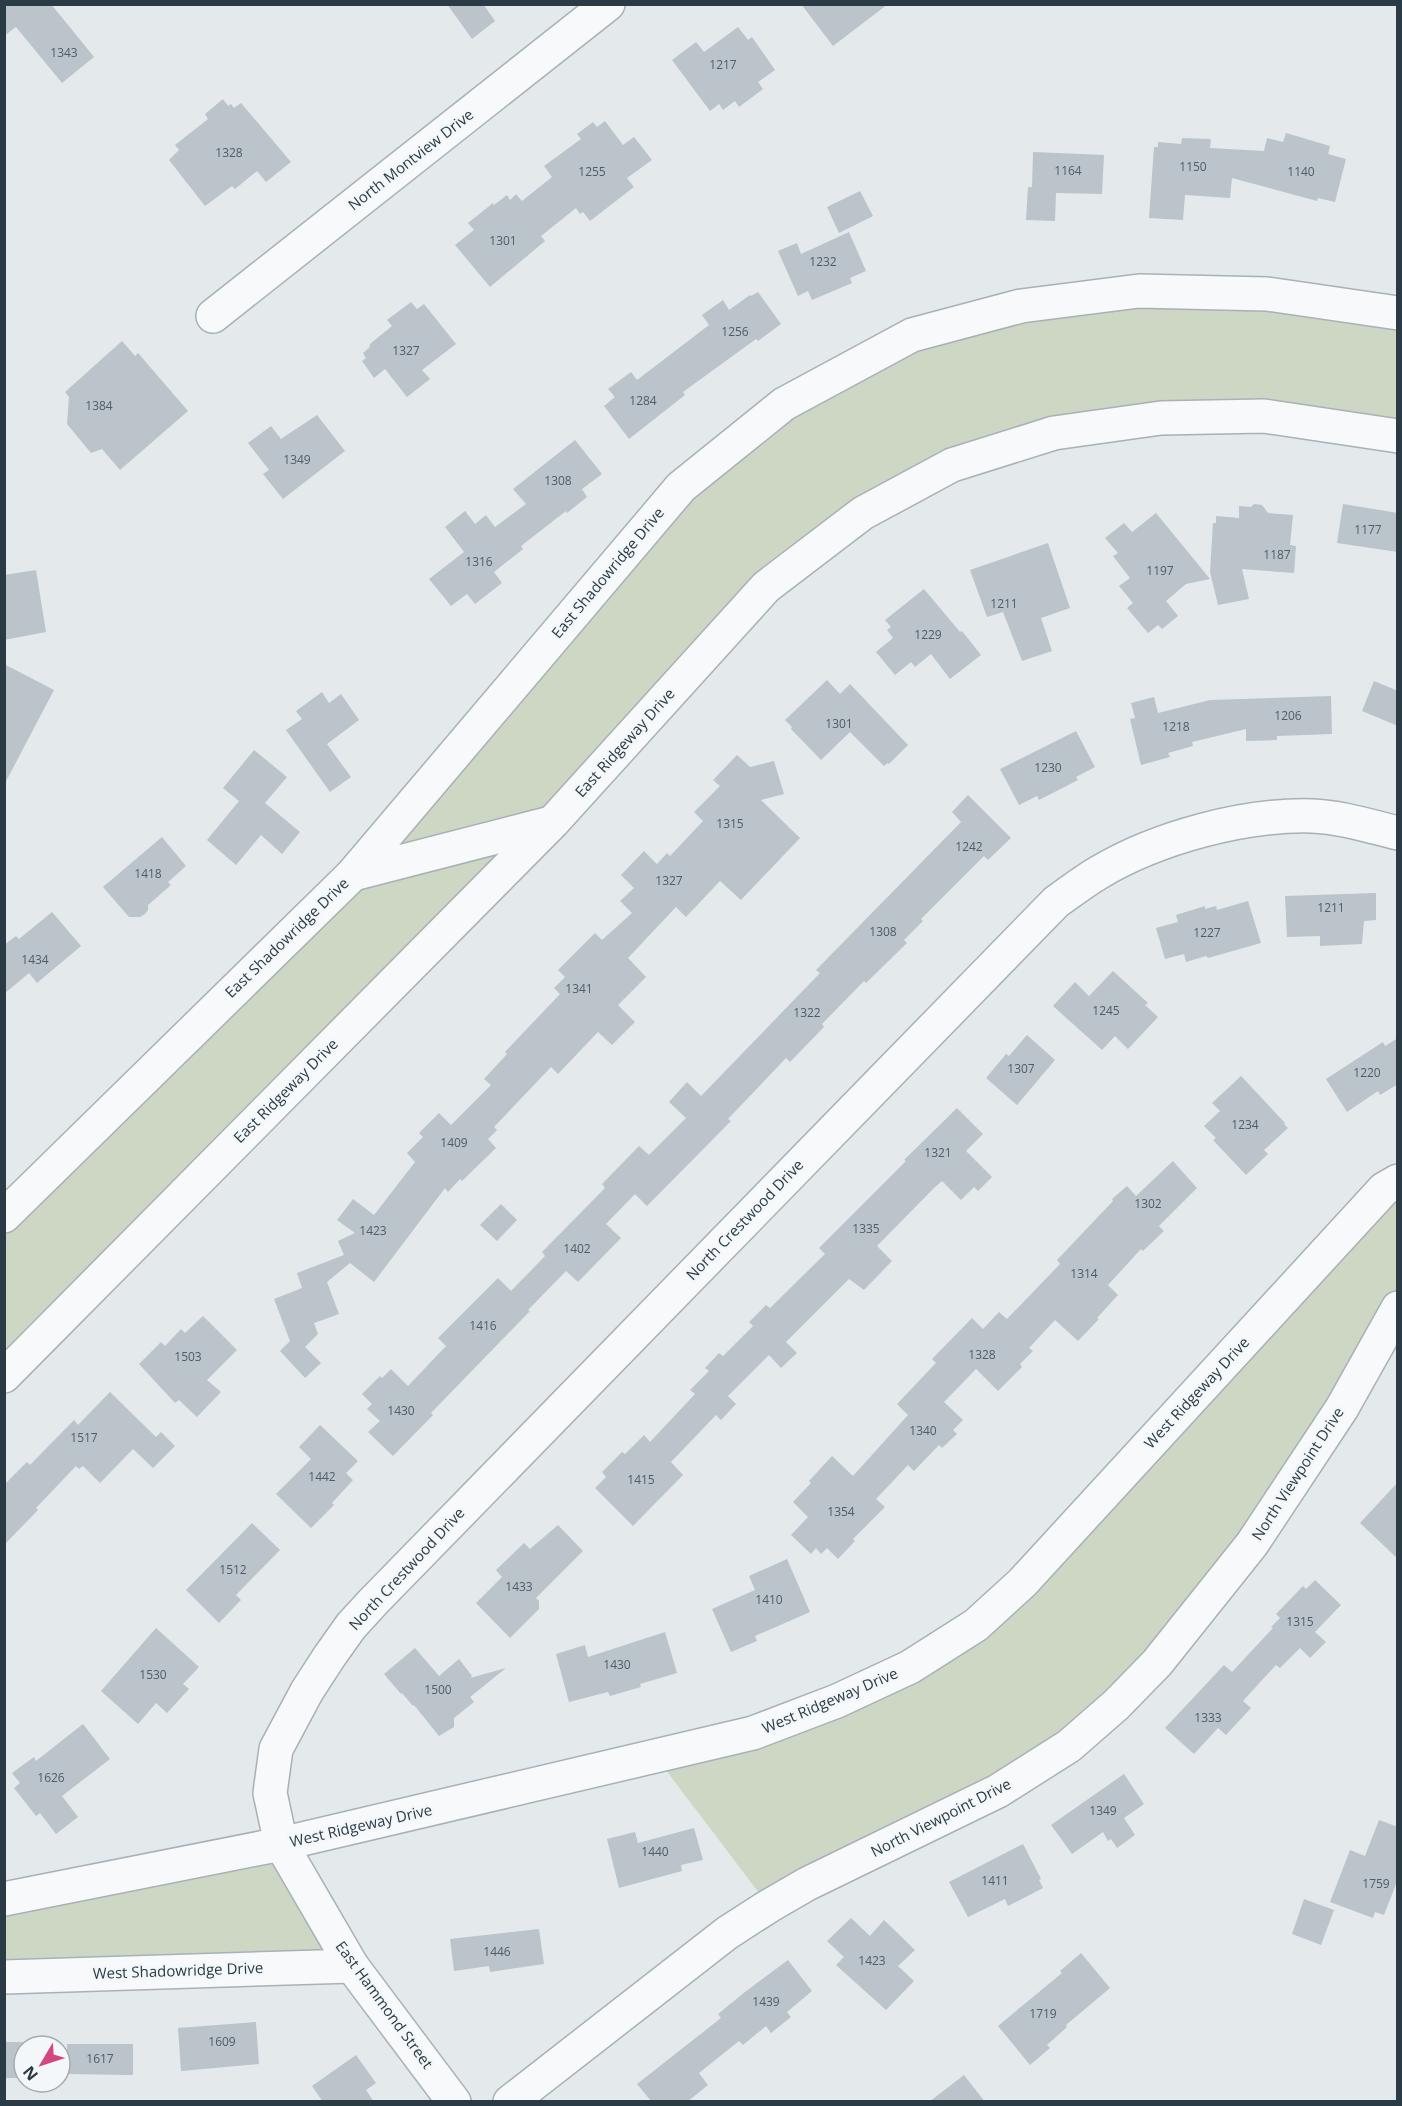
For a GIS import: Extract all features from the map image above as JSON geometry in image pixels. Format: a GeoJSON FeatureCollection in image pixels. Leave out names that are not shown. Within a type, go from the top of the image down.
{"type":"FeatureCollection","features":[{"type":"Feature","properties":{"kind":"street","name":"North Montview Drive"},"geometry":{"type":"LineString","coordinates":[[213,316],[608,4]]}},
{"type":"Feature","properties":{"kind":"street","name":"East Shadowridge Drive"},"geometry":{"type":"LineString","coordinates":[[4,1216],[353,874],[681,486],[784,404],[912,335],[1021,306],[1139,291],[1267,294],[1398,314]]}},
{"type":"Feature","properties":{"kind":"street","name":"East Ridgeway Drive"},"geometry":{"type":"LineString","coordinates":[[4,1376],[553,822],[766,587],[863,513],[952,465],[1054,433],[1161,418],[1264,416],[1398,436]]}},
{"type":"Feature","properties":{"kind":"street","name":"North Crestwood Drive"},"geometry":{"type":"LineString","coordinates":[[281,1845],[270,1793],[276,1749],[307,1691],[351,1626],[1056,902],[1098,873],[1133,855],[1219,825],[1312,816],[1350,820],[1398,833]]}},
{"type":"Feature","properties":{"kind":"street"},"geometry":{"type":"LineString","coordinates":[[353,874],[553,822]]}},
{"type":"Feature","properties":{"kind":"street","name":"West Ridgeway Drive"},"geometry":{"type":"LineString","coordinates":[[4,1899],[281,1845],[753,1733],[837,1701],[910,1667],[975,1625],[1022,1583],[1384,1189],[1398,1181]]}},
{"type":"Feature","properties":{"kind":"street","name":"North Viewpoint Drive"},"geometry":{"type":"LineString","coordinates":[[510,2102],[727,1933],[807,1884],[998,1791],[1069,1746],[1116,1705],[1157,1663],[1252,1544],[1342,1408],[1398,1308]]}},
{"type":"Feature","properties":{"kind":"street","name":"East Hammond Street"},"geometry":{"type":"LineString","coordinates":[[281,1845],[351,1966],[454,2102]]}},
{"type":"Feature","properties":{"kind":"street","name":"West Shadowridge Drive"},"geometry":{"type":"LineString","coordinates":[[4,1977],[351,1966]]}},
{"type":"Feature","properties":{"kind":"green space"},"geometry":{"type":"Polygon","coordinates":[[[1139,291],[1397,313],[1397,436],[1264,416],[1054,433],[863,513],[5,1376],[5,1216],[353,874],[681,487],[912,335],[1139,291]]]}},
{"type":"Feature","properties":{"kind":"green space"},"geometry":{"type":"Polygon","coordinates":[[[1397,1181],[1397,1308],[1342,1408],[1116,1705],[769,1906],[656,1757],[753,1733],[976,1625],[1397,1181]]]}},
{"type":"Feature","properties":{"kind":"green space"},"geometry":{"type":"Polygon","coordinates":[[[281,1844],[352,1966],[5,1977],[4,1899],[281,1844]]]}},
{"type":"Feature","properties":{"kind":"building"},"geometry":{"type":"Polygon","coordinates":[[[4,4],[51,4],[94,57],[62,83],[16,27],[4,36],[4,4]]]}},
{"type":"Feature","properties":{"kind":"building"},"geometry":{"type":"Polygon","coordinates":[[[447,4],[483,4],[495,21],[472,39],[447,4]]]}},
{"type":"Feature","properties":{"kind":"building"},"geometry":{"type":"Polygon","coordinates":[[[801,4],[888,4],[833,46],[801,4]]]}},
{"type":"Feature","properties":{"kind":"building"},"geometry":{"type":"Polygon","coordinates":[[[738,27],[748,40],[752,37],[775,70],[758,82],[763,89],[739,107],[735,101],[723,110],[719,104],[710,111],[672,60],[696,42],[704,52],[738,27]]]}},
{"type":"Feature","properties":{"kind":"building"},"geometry":{"type":"Polygon","coordinates":[[[223,99],[228,106],[231,104],[234,108],[241,103],[291,162],[266,182],[257,171],[235,189],[232,186],[205,206],[169,160],[179,150],[175,145],[208,119],[205,114],[223,99]]]}},
{"type":"Feature","properties":{"kind":"building"},"geometry":{"type":"Polygon","coordinates":[[[605,121],[623,145],[634,137],[652,160],[627,178],[634,187],[590,221],[583,212],[580,214],[576,208],[541,236],[545,241],[490,287],[455,245],[474,230],[468,223],[507,195],[510,200],[516,194],[522,201],[552,177],[544,166],[581,139],[577,134],[593,122],[597,127],[605,121]]]}},
{"type":"Feature","properties":{"kind":"building"},"geometry":{"type":"Polygon","coordinates":[[[1286,133],[1330,146],[1328,154],[1346,159],[1335,202],[1318,198],[1317,201],[1232,178],[1230,198],[1185,195],[1183,220],[1149,218],[1154,147],[1158,147],[1158,142],[1181,144],[1182,138],[1211,139],[1210,148],[1264,151],[1267,138],[1283,142],[1286,133]]]}},
{"type":"Feature","properties":{"kind":"building"},"geometry":{"type":"Polygon","coordinates":[[[1033,152],[1104,155],[1102,194],[1056,193],[1055,221],[1026,220],[1028,187],[1032,187],[1033,152]]]}},
{"type":"Feature","properties":{"kind":"building"},"geometry":{"type":"Polygon","coordinates":[[[860,191],[873,216],[839,233],[827,207],[860,191]]]}},
{"type":"Feature","properties":{"kind":"building"},"geometry":{"type":"Polygon","coordinates":[[[849,232],[866,271],[850,278],[852,283],[812,300],[808,291],[798,296],[778,251],[797,243],[801,254],[849,232]]]}},
{"type":"Feature","properties":{"kind":"building"},"geometry":{"type":"Polygon","coordinates":[[[758,292],[781,324],[758,341],[756,339],[683,392],[685,395],[629,439],[604,406],[615,397],[608,389],[631,372],[637,380],[709,325],[702,315],[723,300],[729,310],[758,292]]]}},
{"type":"Feature","properties":{"kind":"building"},"geometry":{"type":"Polygon","coordinates":[[[411,302],[417,309],[424,304],[456,344],[422,370],[430,379],[407,397],[385,369],[374,378],[362,361],[366,358],[363,353],[370,344],[392,326],[387,320],[411,302]]]}},
{"type":"Feature","properties":{"kind":"building"},"geometry":{"type":"Polygon","coordinates":[[[122,341],[135,356],[138,353],[188,411],[120,470],[102,449],[91,453],[67,424],[69,397],[65,392],[122,341]]]}},
{"type":"Feature","properties":{"kind":"building"},"geometry":{"type":"Polygon","coordinates":[[[317,415],[345,451],[283,499],[263,474],[269,470],[248,443],[271,426],[281,439],[317,415]]]}},
{"type":"Feature","properties":{"kind":"building"},"geometry":{"type":"Polygon","coordinates":[[[575,440],[602,474],[582,489],[587,497],[521,546],[523,549],[494,572],[502,583],[475,604],[467,594],[451,606],[429,579],[464,552],[445,527],[465,511],[475,524],[486,515],[495,527],[526,504],[513,489],[575,440]]]}},
{"type":"Feature","properties":{"kind":"building"},"geometry":{"type":"Polygon","coordinates":[[[1254,504],[1262,505],[1268,513],[1293,515],[1290,545],[1296,546],[1294,573],[1242,569],[1249,599],[1218,605],[1210,572],[1213,523],[1216,523],[1216,516],[1239,518],[1239,506],[1251,507],[1254,504]]]}},
{"type":"Feature","properties":{"kind":"building"},"geometry":{"type":"Polygon","coordinates":[[[1343,504],[1398,513],[1398,552],[1337,543],[1343,504]]]}},
{"type":"Feature","properties":{"kind":"building"},"geometry":{"type":"Polygon","coordinates":[[[1156,513],[1210,579],[1186,584],[1166,601],[1178,616],[1162,629],[1158,625],[1148,633],[1127,608],[1133,603],[1119,586],[1130,578],[1113,556],[1118,553],[1105,538],[1124,523],[1132,532],[1156,513]]]}},
{"type":"Feature","properties":{"kind":"building"},"geometry":{"type":"Polygon","coordinates":[[[1048,543],[1070,608],[1041,618],[1052,651],[1022,661],[1003,612],[987,617],[970,570],[1048,543]]]}},
{"type":"Feature","properties":{"kind":"building"},"geometry":{"type":"Polygon","coordinates":[[[36,570],[46,632],[4,640],[4,575],[36,570]]]}},
{"type":"Feature","properties":{"kind":"building"},"geometry":{"type":"Polygon","coordinates":[[[924,589],[981,655],[950,679],[931,654],[915,667],[911,662],[895,675],[876,652],[893,638],[887,630],[891,627],[885,620],[924,589]]]}},
{"type":"Feature","properties":{"kind":"building"},"geometry":{"type":"Polygon","coordinates":[[[4,664],[54,690],[4,785],[4,664]]]}},
{"type":"Feature","properties":{"kind":"building"},"geometry":{"type":"Polygon","coordinates":[[[827,680],[840,694],[850,684],[908,745],[889,764],[884,766],[850,732],[821,760],[791,729],[792,727],[785,720],[827,680]]]}},
{"type":"Feature","properties":{"kind":"building"},"geometry":{"type":"Polygon","coordinates":[[[1374,681],[1398,691],[1398,726],[1362,711],[1374,681]]]}},
{"type":"Feature","properties":{"kind":"building"},"geometry":{"type":"Polygon","coordinates":[[[322,692],[329,703],[341,694],[359,720],[327,744],[351,777],[330,792],[286,730],[302,719],[296,711],[322,692]]]}},
{"type":"Feature","properties":{"kind":"building"},"geometry":{"type":"Polygon","coordinates":[[[1331,696],[1332,734],[1277,736],[1277,740],[1246,741],[1246,729],[1192,742],[1193,746],[1168,753],[1170,757],[1141,765],[1130,719],[1135,718],[1131,703],[1154,697],[1158,713],[1210,700],[1331,696]]]}},
{"type":"Feature","properties":{"kind":"building"},"geometry":{"type":"Polygon","coordinates":[[[1076,731],[1095,767],[1076,777],[1078,780],[1039,800],[1037,796],[1019,805],[1000,769],[1076,731]]]}},
{"type":"Feature","properties":{"kind":"building"},"geometry":{"type":"Polygon","coordinates":[[[254,750],[287,777],[265,803],[300,832],[282,854],[261,835],[236,865],[207,840],[239,801],[223,788],[254,750]]]}},
{"type":"Feature","properties":{"kind":"building"},"geometry":{"type":"Polygon","coordinates":[[[737,755],[750,767],[774,761],[784,794],[761,800],[800,838],[741,900],[720,881],[686,917],[676,907],[628,958],[646,977],[618,1005],[635,1022],[612,1045],[598,1032],[558,1074],[551,1067],[494,1127],[497,1130],[488,1139],[496,1148],[448,1192],[445,1188],[374,1282],[350,1263],[327,1282],[339,1314],[314,1323],[318,1334],[305,1347],[321,1363],[305,1378],[280,1351],[290,1341],[274,1299],[302,1288],[297,1273],[344,1255],[338,1241],[355,1233],[337,1220],[353,1199],[374,1215],[415,1162],[407,1153],[423,1137],[419,1133],[439,1113],[451,1125],[491,1085],[484,1079],[507,1054],[505,1052],[560,994],[554,988],[565,977],[558,970],[595,933],[602,940],[632,913],[620,901],[634,888],[621,875],[644,851],[657,864],[667,853],[670,856],[703,821],[694,812],[720,786],[713,780],[737,755]]]}},
{"type":"Feature","properties":{"kind":"building"},"geometry":{"type":"Polygon","coordinates":[[[968,795],[1011,838],[988,860],[984,856],[921,919],[923,921],[904,940],[907,943],[866,983],[864,981],[822,1024],[824,1027],[790,1062],[786,1058],[728,1119],[731,1121],[647,1206],[635,1194],[606,1224],[621,1238],[578,1282],[566,1271],[393,1456],[368,1432],[380,1421],[367,1409],[372,1404],[362,1394],[380,1376],[382,1378],[391,1369],[408,1386],[446,1346],[438,1338],[498,1278],[511,1291],[545,1256],[542,1252],[605,1188],[602,1184],[639,1146],[649,1155],[686,1118],[669,1102],[687,1082],[701,1096],[820,973],[816,970],[961,822],[952,812],[968,795]]]}},
{"type":"Feature","properties":{"kind":"building"},"geometry":{"type":"Polygon","coordinates":[[[162,837],[186,866],[168,882],[171,885],[148,905],[145,914],[140,917],[129,917],[103,887],[162,837]]]}},
{"type":"Feature","properties":{"kind":"building"},"geometry":{"type":"Polygon","coordinates":[[[1376,893],[1376,920],[1364,921],[1362,944],[1320,946],[1320,936],[1287,937],[1285,896],[1376,893]]]}},
{"type":"Feature","properties":{"kind":"building"},"geometry":{"type":"Polygon","coordinates":[[[1248,901],[1261,943],[1186,962],[1184,954],[1165,959],[1156,928],[1178,922],[1176,915],[1205,906],[1205,909],[1216,906],[1217,910],[1248,901]]]}},
{"type":"Feature","properties":{"kind":"building"},"geometry":{"type":"Polygon","coordinates":[[[52,912],[81,946],[37,983],[29,973],[4,994],[4,945],[16,936],[19,939],[52,912]]]}},
{"type":"Feature","properties":{"kind":"building"},"geometry":{"type":"Polygon","coordinates":[[[1113,971],[1148,1003],[1145,1005],[1158,1017],[1128,1049],[1115,1036],[1102,1050],[1053,1006],[1075,982],[1089,996],[1113,971]]]}},
{"type":"Feature","properties":{"kind":"building"},"geometry":{"type":"Polygon","coordinates":[[[1027,1035],[1055,1060],[1017,1105],[986,1078],[1006,1054],[1009,1056],[1027,1035]]]}},
{"type":"Feature","properties":{"kind":"building"},"geometry":{"type":"Polygon","coordinates":[[[1398,1038],[1398,1084],[1380,1095],[1378,1091],[1347,1112],[1326,1079],[1383,1042],[1385,1046],[1398,1038]]]}},
{"type":"Feature","properties":{"kind":"building"},"geometry":{"type":"Polygon","coordinates":[[[1241,1076],[1288,1128],[1264,1150],[1268,1154],[1246,1175],[1213,1140],[1216,1138],[1204,1126],[1220,1111],[1212,1103],[1241,1076]]]}},
{"type":"Feature","properties":{"kind":"building"},"geometry":{"type":"Polygon","coordinates":[[[957,1108],[983,1134],[966,1151],[992,1177],[978,1191],[974,1187],[961,1200],[942,1181],[934,1188],[877,1246],[892,1261],[864,1290],[849,1279],[786,1342],[797,1353],[781,1368],[769,1355],[728,1396],[736,1404],[721,1420],[716,1415],[671,1462],[683,1475],[633,1526],[595,1488],[606,1477],[602,1472],[644,1435],[650,1442],[695,1394],[690,1390],[709,1371],[705,1368],[719,1353],[723,1356],[753,1326],[749,1322],[766,1305],[770,1308],[825,1254],[819,1248],[957,1108]]]}},
{"type":"Feature","properties":{"kind":"building"},"geometry":{"type":"Polygon","coordinates":[[[1173,1161],[1197,1188],[1159,1226],[1164,1231],[1143,1251],[1141,1249],[1108,1285],[1118,1295],[1078,1341],[1055,1320],[1029,1348],[1033,1351],[1020,1364],[1022,1367],[998,1391],[976,1369],[944,1402],[963,1420],[953,1430],[957,1434],[942,1448],[939,1445],[914,1471],[908,1465],[876,1499],[885,1507],[853,1539],[855,1541],[838,1559],[827,1548],[821,1554],[816,1548],[811,1554],[791,1535],[808,1517],[793,1502],[811,1483],[809,1481],[832,1456],[853,1476],[908,1415],[897,1404],[936,1363],[932,1359],[972,1318],[983,1329],[999,1312],[1007,1319],[1060,1264],[1057,1260],[1113,1201],[1112,1199],[1127,1186],[1136,1196],[1173,1161]]]}},
{"type":"Feature","properties":{"kind":"building"},"geometry":{"type":"Polygon","coordinates":[[[501,1204],[517,1220],[497,1241],[480,1225],[501,1204]]]}},
{"type":"Feature","properties":{"kind":"building"},"geometry":{"type":"Polygon","coordinates":[[[203,1316],[237,1350],[207,1380],[221,1392],[197,1417],[179,1400],[175,1403],[139,1364],[161,1342],[165,1346],[181,1329],[185,1333],[203,1316]]]}},
{"type":"Feature","properties":{"kind":"building"},"geometry":{"type":"Polygon","coordinates":[[[110,1392],[156,1437],[161,1432],[175,1446],[153,1468],[133,1449],[100,1483],[83,1466],[79,1469],[76,1466],[4,1545],[4,1485],[27,1462],[30,1465],[74,1420],[78,1425],[110,1392]]]}},
{"type":"Feature","properties":{"kind":"building"},"geometry":{"type":"Polygon","coordinates":[[[320,1425],[358,1461],[346,1473],[353,1480],[332,1503],[334,1505],[311,1528],[276,1494],[311,1459],[299,1447],[320,1425]]]}},
{"type":"Feature","properties":{"kind":"building"},"geometry":{"type":"Polygon","coordinates":[[[1398,1482],[1398,1559],[1360,1523],[1398,1482]]]}},
{"type":"Feature","properties":{"kind":"building"},"geometry":{"type":"Polygon","coordinates":[[[252,1523],[280,1550],[236,1595],[241,1600],[219,1623],[186,1590],[252,1523]]]}},
{"type":"Feature","properties":{"kind":"building"},"geometry":{"type":"Polygon","coordinates":[[[558,1525],[583,1551],[536,1598],[539,1601],[539,1609],[510,1638],[476,1603],[502,1577],[496,1570],[524,1543],[530,1549],[558,1525]]]}},
{"type":"Feature","properties":{"kind":"building"},"geometry":{"type":"Polygon","coordinates":[[[787,1559],[810,1612],[755,1636],[757,1641],[731,1652],[712,1609],[755,1590],[749,1576],[787,1559]]]}},
{"type":"Feature","properties":{"kind":"building"},"geometry":{"type":"Polygon","coordinates":[[[1315,1580],[1341,1605],[1315,1632],[1326,1642],[1310,1658],[1300,1648],[1280,1668],[1276,1665],[1243,1701],[1251,1708],[1226,1735],[1218,1728],[1194,1754],[1165,1728],[1224,1665],[1232,1672],[1273,1628],[1271,1627],[1280,1618],[1276,1614],[1303,1586],[1306,1589],[1315,1580]]]}},
{"type":"Feature","properties":{"kind":"building"},"geometry":{"type":"Polygon","coordinates":[[[156,1628],[199,1667],[183,1684],[189,1689],[167,1713],[156,1703],[138,1724],[101,1691],[156,1628]]]}},
{"type":"Feature","properties":{"kind":"building"},"geometry":{"type":"Polygon","coordinates":[[[665,1632],[677,1673],[610,1696],[608,1692],[569,1702],[556,1654],[585,1645],[588,1657],[665,1632]]]}},
{"type":"Feature","properties":{"kind":"building"},"geometry":{"type":"Polygon","coordinates":[[[415,1648],[439,1676],[459,1659],[472,1676],[470,1678],[506,1668],[470,1697],[474,1702],[454,1718],[454,1727],[439,1736],[414,1705],[384,1674],[415,1648]]]}},
{"type":"Feature","properties":{"kind":"building"},"geometry":{"type":"Polygon","coordinates":[[[83,1724],[110,1759],[62,1796],[78,1817],[56,1834],[40,1813],[36,1816],[14,1788],[20,1783],[12,1773],[34,1757],[36,1761],[83,1724]]]}},
{"type":"Feature","properties":{"kind":"building"},"geometry":{"type":"Polygon","coordinates":[[[1124,1774],[1144,1804],[1124,1818],[1135,1835],[1117,1848],[1111,1839],[1108,1841],[1103,1832],[1072,1854],[1051,1825],[1124,1774]]]}},
{"type":"Feature","properties":{"kind":"building"},"geometry":{"type":"Polygon","coordinates":[[[1379,1820],[1398,1827],[1398,1879],[1384,1915],[1375,1912],[1373,1918],[1330,1902],[1350,1850],[1365,1856],[1379,1820]]]}},
{"type":"Feature","properties":{"kind":"building"},"geometry":{"type":"Polygon","coordinates":[[[694,1828],[703,1860],[681,1865],[682,1871],[619,1888],[607,1839],[635,1832],[638,1843],[694,1828]]]}},
{"type":"Feature","properties":{"kind":"building"},"geometry":{"type":"Polygon","coordinates":[[[1023,1844],[1041,1879],[1039,1880],[1043,1888],[1008,1906],[1005,1899],[968,1917],[949,1882],[1023,1844]]]}},
{"type":"Feature","properties":{"kind":"building"},"geometry":{"type":"Polygon","coordinates":[[[1304,1899],[1334,1910],[1321,1945],[1292,1934],[1304,1899]]]}},
{"type":"Feature","properties":{"kind":"building"},"geometry":{"type":"Polygon","coordinates":[[[851,1918],[870,1936],[884,1920],[915,1950],[898,1966],[914,1981],[886,2010],[836,1965],[844,1957],[827,1941],[851,1918]]]}},
{"type":"Feature","properties":{"kind":"building"},"geometry":{"type":"Polygon","coordinates":[[[539,1929],[544,1964],[490,1972],[489,1966],[454,1971],[450,1939],[539,1929]]]}},
{"type":"Feature","properties":{"kind":"building"},"geometry":{"type":"Polygon","coordinates":[[[1081,1953],[1110,1988],[1066,2025],[1067,2027],[1047,2045],[1050,2048],[1030,2065],[998,2026],[1062,1973],[1060,1971],[1081,1953]]]}},
{"type":"Feature","properties":{"kind":"building"},"geometry":{"type":"Polygon","coordinates":[[[788,1960],[812,1991],[787,2012],[791,2017],[771,2033],[766,2026],[743,2045],[739,2041],[699,2073],[708,2085],[687,2102],[652,2102],[637,2084],[721,2018],[718,2014],[788,1960]]]}},
{"type":"Feature","properties":{"kind":"building"},"geometry":{"type":"Polygon","coordinates":[[[256,2022],[259,2064],[181,2071],[178,2028],[256,2022]]]}},
{"type":"Feature","properties":{"kind":"building"},"geometry":{"type":"Polygon","coordinates":[[[4,2042],[12,2042],[12,2078],[4,2078],[4,2042]]]}},
{"type":"Feature","properties":{"kind":"building"},"geometry":{"type":"Polygon","coordinates":[[[72,2044],[133,2044],[133,2075],[72,2074],[72,2044]]]}},
{"type":"Feature","properties":{"kind":"building"},"geometry":{"type":"Polygon","coordinates":[[[356,2055],[376,2083],[366,2090],[374,2102],[323,2102],[312,2086],[356,2055]]]}},
{"type":"Feature","properties":{"kind":"building"},"geometry":{"type":"Polygon","coordinates":[[[964,2075],[985,2102],[929,2102],[964,2075]]]}}]}
